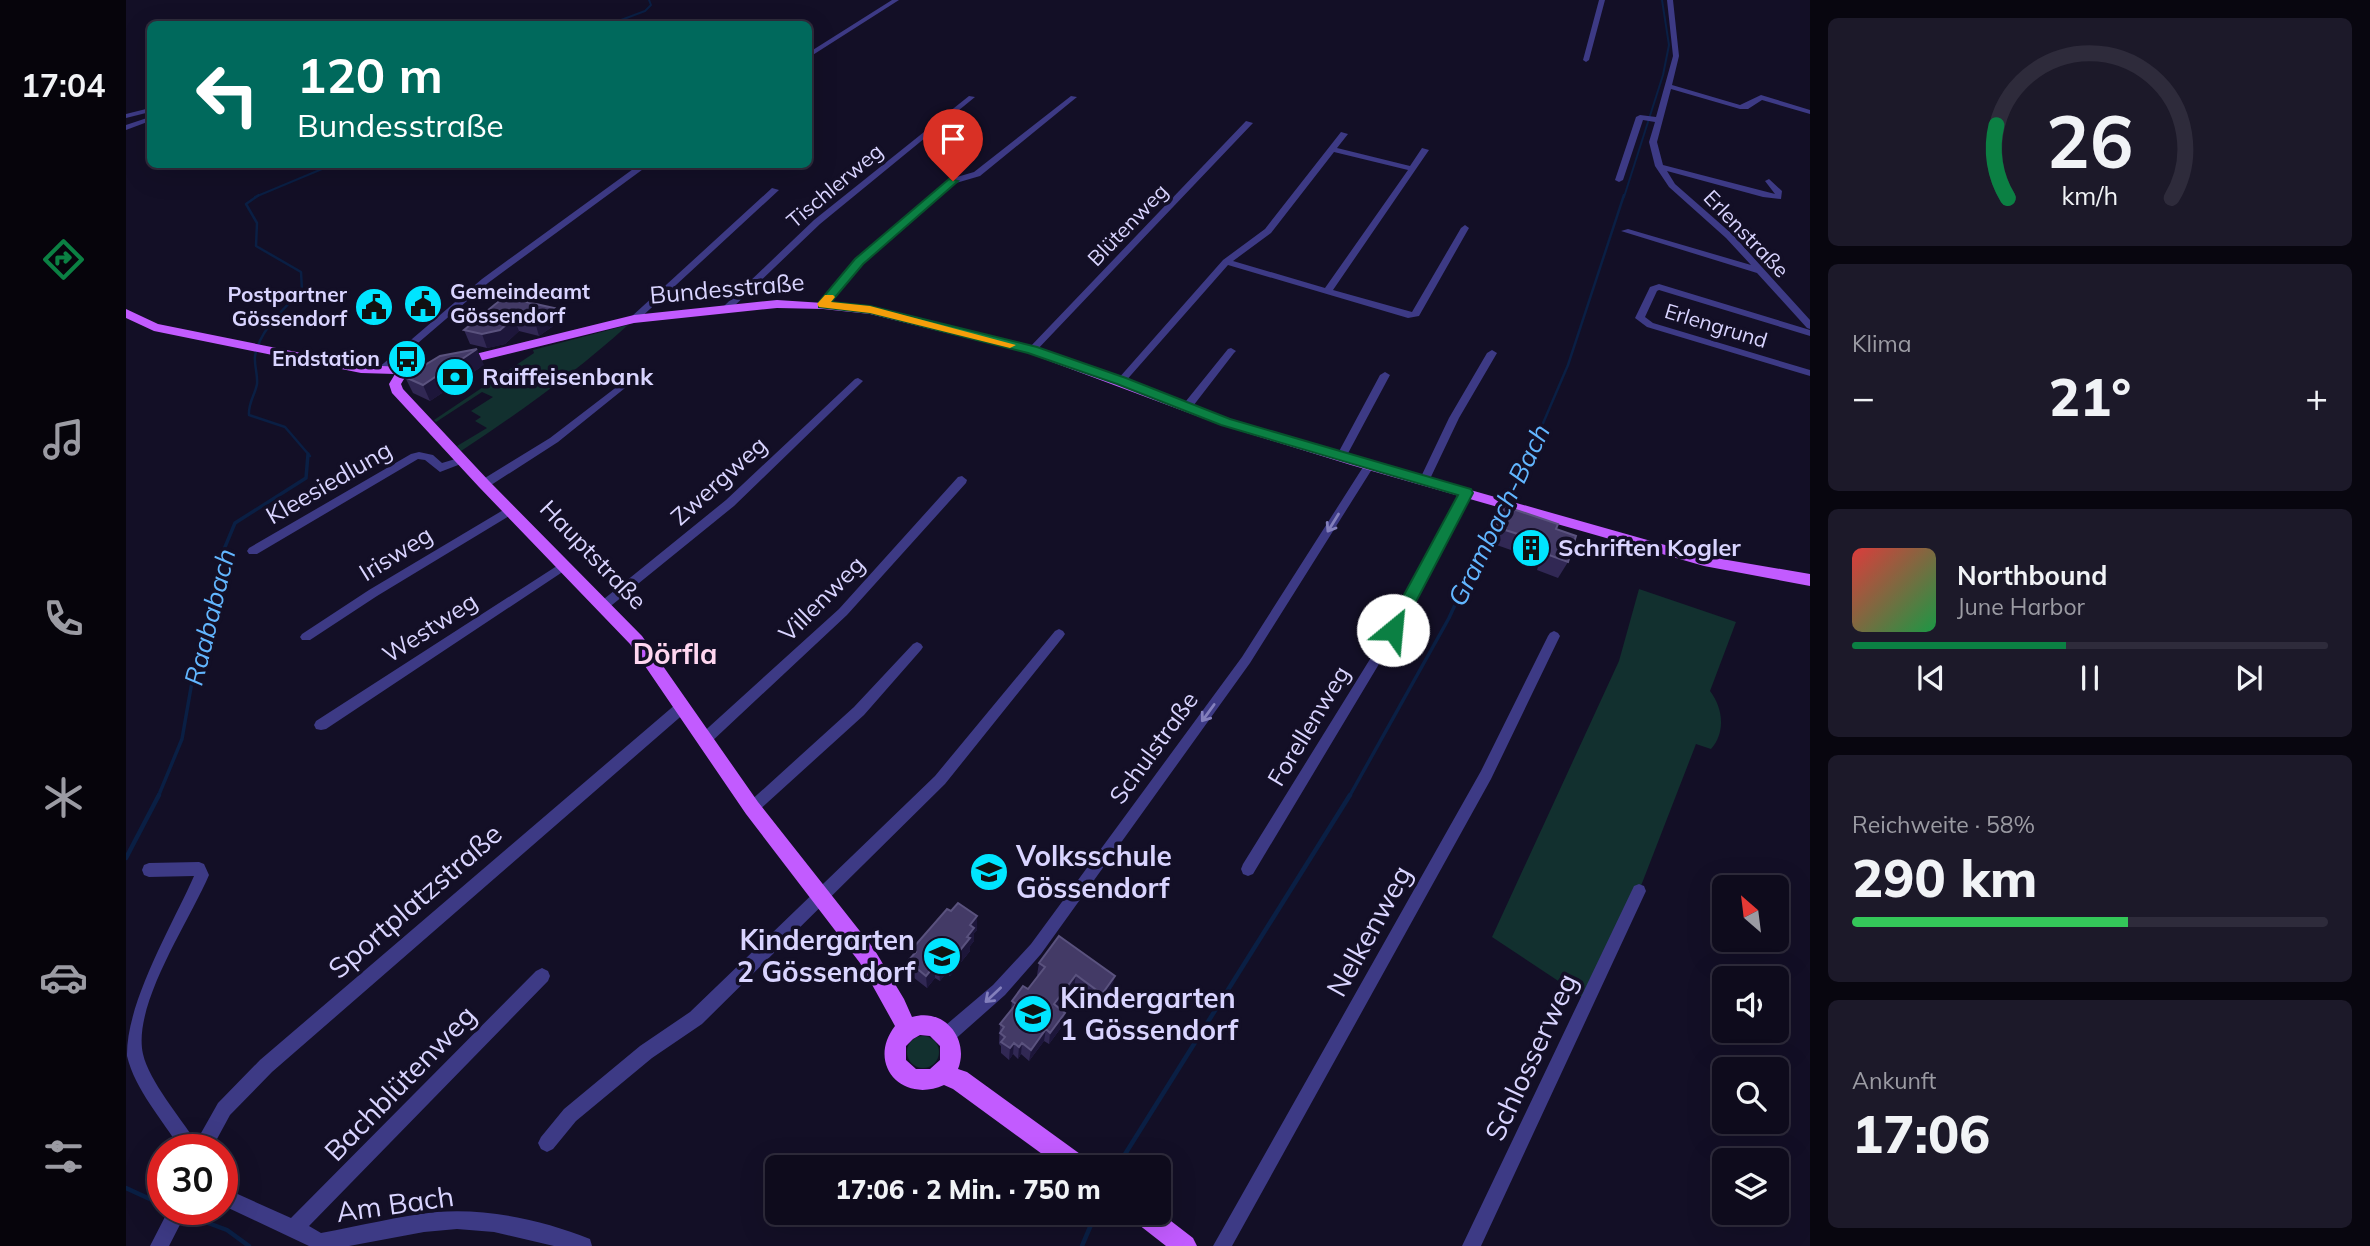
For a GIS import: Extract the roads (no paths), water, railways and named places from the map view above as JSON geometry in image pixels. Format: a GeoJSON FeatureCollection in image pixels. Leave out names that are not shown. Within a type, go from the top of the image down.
{"type":"FeatureCollection","features":[{"type":"Feature","properties":{"kind":"main road","name":"Bundesstraße"},"geometry":{"type":"LineString","coordinates":[[126,313],[154,327],[380,372],[403,371],[494,355],[634,319],[777,304],[823,304],[870,310],[1032,350],[1121,381],[1186,408],[1369,466],[1704,561],[1810,580]]}},
{"type":"Feature","properties":{"kind":"main road","name":"Hauptstraße"},"geometry":{"type":"LineString","coordinates":[[403,371],[395,384],[397,390],[636,640],[752,808],[867,956],[897,1006],[907,1030]]}},
{"type":"Feature","properties":{"kind":"main road"},"geometry":{"type":"LineString","coordinates":[[926,1024],[939,1029],[946,1036],[951,1052],[949,1063],[942,1074],[923,1081],[911,1079],[902,1071],[896,1061],[896,1048],[907,1030],[926,1024]]}},
{"type":"Feature","properties":{"kind":"main road"},"geometry":{"type":"LineString","coordinates":[[942,1074],[959,1080],[1062,1155]]}},
{"type":"Feature","properties":{"kind":"main road"},"geometry":{"type":"LineString","coordinates":[[1158,1225],[1185,1246]]}},
{"type":"Feature","properties":{"kind":"street"},"geometry":{"type":"LineString","coordinates":[[812,53],[896,0]]}},
{"type":"Feature","properties":{"kind":"street"},"geometry":{"type":"LineString","coordinates":[[1586,60],[1602,0]]}},
{"type":"Feature","properties":{"kind":"street"},"geometry":{"type":"LineString","coordinates":[[1659,166],[1653,142],[1652,118],[1669,86],[1676,56],[1670,0]]}},
{"type":"Feature","properties":{"kind":"street"},"geometry":{"type":"LineString","coordinates":[[1669,86],[1740,107],[1762,97],[1810,112]]}},
{"type":"Feature","properties":{"kind":"street","name":"Tischlerweg"},"geometry":{"type":"LineString","coordinates":[[727,308],[817,222],[971,97]]}},
{"type":"Feature","properties":{"kind":"street"},"geometry":{"type":"LineString","coordinates":[[823,304],[859,262],[911,215],[953,181],[977,174],[1073,97]]}},
{"type":"Feature","properties":{"kind":"street"},"geometry":{"type":"LineString","coordinates":[[126,116],[147,111]]}},
{"type":"Feature","properties":{"kind":"street"},"geometry":{"type":"LineString","coordinates":[[1619,180],[1640,117],[1652,118]]}},
{"type":"Feature","properties":{"kind":"street"},"geometry":{"type":"LineString","coordinates":[[126,128],[147,120]]}},
{"type":"Feature","properties":{"kind":"street","name":"Blütenweg"},"geometry":{"type":"LineString","coordinates":[[1032,350],[1249,123]]}},
{"type":"Feature","properties":{"kind":"street"},"geometry":{"type":"LineString","coordinates":[[1121,381],[1226,262],[1268,231],[1344,134]]}},
{"type":"Feature","properties":{"kind":"street"},"geometry":{"type":"LineString","coordinates":[[1333,149],[1411,168]]}},
{"type":"Feature","properties":{"kind":"street"},"geometry":{"type":"LineString","coordinates":[[1328,291],[1425,150]]}},
{"type":"Feature","properties":{"kind":"street","name":"Erlenstraße"},"geometry":{"type":"LineString","coordinates":[[1659,166],[1778,197],[1779,193],[1769,181]]}},
{"type":"Feature","properties":{"kind":"street","name":"Erlenstraße"},"geometry":{"type":"LineString","coordinates":[[1659,166],[1672,185],[1716,223],[1810,326]]}},
{"type":"Feature","properties":{"kind":"street"},"geometry":{"type":"LineString","coordinates":[[380,372],[485,281],[640,168]]}},
{"type":"Feature","properties":{"kind":"street"},"geometry":{"type":"LineString","coordinates":[[634,319],[775,190]]}},
{"type":"Feature","properties":{"kind":"street"},"geometry":{"type":"LineString","coordinates":[[1226,262],[1403,314],[1416,314],[1465,228]]}},
{"type":"Feature","properties":{"kind":"street"},"geometry":{"type":"LineString","coordinates":[[1625,231],[1758,270]]}},
{"type":"Feature","properties":{"kind":"street","name":"Erlengrund"},"geometry":{"type":"LineString","coordinates":[[1810,334],[1659,287],[1653,289],[1640,318],[1650,325],[1810,373]]}},
{"type":"Feature","properties":{"kind":"street"},"geometry":{"type":"LineString","coordinates":[[1186,408],[1231,351]]}},
{"type":"Feature","properties":{"kind":"street"},"geometry":{"type":"LineString","coordinates":[[1424,481],[1454,418],[1492,353]]}},
{"type":"Feature","properties":{"kind":"street"},"geometry":{"type":"LineString","coordinates":[[1340,457],[1385,375]]}},
{"type":"Feature","properties":{"kind":"street","name":"Zwergweg"},"geometry":{"type":"LineString","coordinates":[[603,606],[730,503],[858,381]]}},
{"type":"Feature","properties":{"kind":"street"},"geometry":{"type":"LineString","coordinates":[[484,484],[554,440],[627,382]]}},
{"type":"Feature","properties":{"kind":"street","name":"Kleesiedlung"},"geometry":{"type":"LineString","coordinates":[[253,551],[415,456],[423,454],[440,468],[462,460]]}},
{"type":"Feature","properties":{"kind":"street","name":"Schulstraße"},"geometry":{"type":"LineString","coordinates":[[946,1036],[999,990],[1036,949],[1246,660],[1369,466]]}},
{"type":"Feature","properties":{"kind":"street","name":"Villenweg"},"geometry":{"type":"LineString","coordinates":[[705,740],[843,612],[962,480]]}},
{"type":"Feature","properties":{"kind":"street","name":"Forellenweg"},"geometry":{"type":"LineString","coordinates":[[1248,869],[1384,646],[1466,493]]}},
{"type":"Feature","properties":{"kind":"street","name":"Irisweg"},"geometry":{"type":"LineString","coordinates":[[306,637],[510,510]]}},
{"type":"Feature","properties":{"kind":"street","name":"Westweg"},"geometry":{"type":"LineString","coordinates":[[321,725],[563,566]]}},
{"type":"Feature","properties":{"kind":"street"},"geometry":{"type":"LineString","coordinates":[[547,1143],[570,1115],[635,1060],[696,1018],[940,780],[1059,634]]}},
{"type":"Feature","properties":{"kind":"street","name":"Nelkenweg"},"geometry":{"type":"LineString","coordinates":[[1222,1246],[1486,775],[1554,636]]}},
{"type":"Feature","properties":{"kind":"street"},"geometry":{"type":"LineString","coordinates":[[752,808],[859,711],[917,647]]}},
{"type":"Feature","properties":{"kind":"street","name":"Sportplatzstraße"},"geometry":{"type":"LineString","coordinates":[[210,1134],[224,1109],[266,1066],[681,708]]}},
{"type":"Feature","properties":{"kind":"street"},"geometry":{"type":"LineString","coordinates":[[149,870],[199,869],[202,875],[195,895],[160,951],[146,981],[136,1006],[132,1030],[133,1051],[140,1069],[181,1134]]}},
{"type":"Feature","properties":{"kind":"street","name":"Schlosserweg"},"geometry":{"type":"LineString","coordinates":[[1471,1246],[1639,891]]}},
{"type":"Feature","properties":{"kind":"street","name":"Bachblütenweg"},"geometry":{"type":"LineString","coordinates":[[295,1227],[542,976]]}},
{"type":"Feature","properties":{"kind":"street","name":"Am Bach"},"geometry":{"type":"LineString","coordinates":[[238,1204],[295,1227],[320,1242],[439,1221],[517,1228],[583,1246]]}},
{"type":"Feature","properties":{"kind":"street"},"geometry":{"type":"LineString","coordinates":[[159,1246],[172,1225]]}},
{"type":"Feature","properties":{"kind":"waterway","name":"Raababach"},"geometry":{"type":"LineString","coordinates":[[621,21],[645,11],[651,5],[649,0]]}},
{"type":"Feature","properties":{"kind":"waterway","name":"Grambach-Bach"},"geometry":{"type":"LineString","coordinates":[[1624,197],[1663,75],[1669,45],[1662,0]]}},
{"type":"Feature","properties":{"kind":"waterway","name":"Raababach"},"geometry":{"type":"LineString","coordinates":[[258,196],[324,168]]}},
{"type":"Feature","properties":{"kind":"waterway","name":"Grambach-Bach"},"geometry":{"type":"LineString","coordinates":[[1529,455],[1568,365],[1624,195]]}},
{"type":"Feature","properties":{"kind":"waterway","name":"Raababach"},"geometry":{"type":"LineString","coordinates":[[258,196],[246,204],[257,223],[256,246],[301,272],[302,290],[274,320],[258,346],[255,356],[257,384],[249,415],[285,427],[310,456]]}},
{"type":"Feature","properties":{"kind":"waterway","name":"Raababach"},"geometry":{"type":"LineString","coordinates":[[158,797],[182,739],[193,676],[220,559],[235,523],[306,478],[308,454]]}},
{"type":"Feature","properties":{"kind":"waterway","name":"Grambach-Bach"},"geometry":{"type":"LineString","coordinates":[[1349,797],[1449,618],[1495,517],[1529,455]]}},
{"type":"Feature","properties":{"kind":"waterway","name":"Grambach-Bach"},"geometry":{"type":"LineString","coordinates":[[1125,1155],[1350,795]]}},
{"type":"Feature","properties":{"kind":"waterway","name":"Raababach"},"geometry":{"type":"LineString","coordinates":[[126,858],[158,797]]}},
{"type":"Feature","properties":{"kind":"waterway","name":"Raababach"},"geometry":{"type":"LineString","coordinates":[[126,1188],[147,1198]]}},
{"type":"Feature","properties":{"kind":"waterway","name":"Raababach"},"geometry":{"type":"LineString","coordinates":[[213,1225],[227,1230],[249,1246]]}},
{"type":"Feature","properties":{"kind":"waterway","name":"Grambach-Bach"},"geometry":{"type":"LineString","coordinates":[[1082,1246],[1091,1225]]}},
{"type":"Feature","properties":{"kind":"place","name":"Gemeindeamt Gössendorf"},"geometry":{"type":"Point","coordinates":[423,304]}},
{"type":"Feature","properties":{"kind":"place","name":"Postpartner Gössendorf"},"geometry":{"type":"Point","coordinates":[374,307]}},
{"type":"Feature","properties":{"kind":"place","name":"Endstation"},"geometry":{"type":"Point","coordinates":[407,359]}},
{"type":"Feature","properties":{"kind":"place","name":"Raiffeisenbank"},"geometry":{"type":"Point","coordinates":[455,377]}},
{"type":"Feature","properties":{"kind":"place","name":"Schriften Kogler"},"geometry":{"type":"Point","coordinates":[1531,548]}},
{"type":"Feature","properties":{"kind":"place","name":"Volksschule Gössendorf"},"geometry":{"type":"Point","coordinates":[989,872]}},
{"type":"Feature","properties":{"kind":"place","name":"Kindergarten 2 Gössendorf"},"geometry":{"type":"Point","coordinates":[942,956]}},
{"type":"Feature","properties":{"kind":"place","name":"Kindergarten 1 Gössendorf"},"geometry":{"type":"Point","coordinates":[1033,1014]}},
{"type":"Feature","properties":{"kind":"district","name":"Dörfla"},"geometry":{"type":"Point","coordinates":[675,654]}}]}
